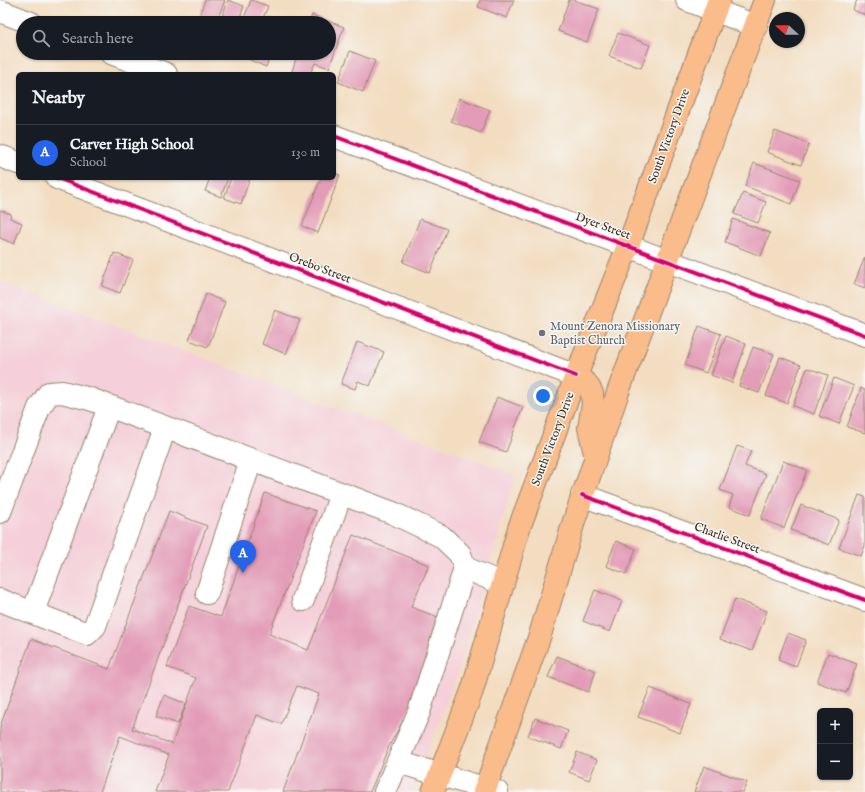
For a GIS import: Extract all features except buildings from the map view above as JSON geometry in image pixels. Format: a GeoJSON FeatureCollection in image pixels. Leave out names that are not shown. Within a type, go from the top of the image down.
{"type":"FeatureCollection","features":[{"type":"Feature","properties":{"kind":"main road"},"geometry":{"type":"LineString","coordinates":[[488,790],[540,635],[595,456],[765,0]]}},
{"type":"Feature","properties":{"kind":"main road","name":"South Victory Drive"},"geometry":{"type":"LineString","coordinates":[[436,783],[472,690],[519,528],[576,376],[628,246],[717,5]]}},
{"type":"Feature","properties":{"kind":"main road"},"geometry":{"type":"LineString","coordinates":[[576,376],[587,384],[592,393],[593,404],[589,428],[595,456]]}},
{"type":"Feature","properties":{"kind":"street"},"geometry":{"type":"LineString","coordinates":[[687,0],[717,5],[756,26]]}},
{"type":"Feature","properties":{"kind":"street"},"geometry":{"type":"LineString","coordinates":[[0,11],[16,17]]}},
{"type":"Feature","properties":{"kind":"street"},"geometry":{"type":"LineString","coordinates":[[129,60],[161,72]]}},
{"type":"Feature","properties":{"kind":"street","name":"Dyer Street"},"geometry":{"type":"LineString","coordinates":[[336,137],[865,335]]}},
{"type":"Feature","properties":{"kind":"street"},"geometry":{"type":"LineString","coordinates":[[0,156],[16,162]]}},
{"type":"Feature","properties":{"kind":"street","name":"Orebo Street"},"geometry":{"type":"LineString","coordinates":[[62,180],[576,376]]}},
{"type":"Feature","properties":{"kind":"street"},"geometry":{"type":"LineString","coordinates":[[0,512],[39,408],[49,393],[62,392],[90,399],[393,513],[441,536],[460,554],[465,568],[419,712],[385,792]]}},
{"type":"Feature","properties":{"kind":"street"},"geometry":{"type":"LineString","coordinates":[[33,612],[109,407]]}},
{"type":"Feature","properties":{"kind":"street"},"geometry":{"type":"LineString","coordinates":[[0,600],[87,634],[95,626],[165,428]]}},
{"type":"Feature","properties":{"kind":"street"},"geometry":{"type":"LineString","coordinates":[[207,593],[251,460]]}},
{"type":"Feature","properties":{"kind":"street"},"geometry":{"type":"LineString","coordinates":[[303,600],[341,494]]}},
{"type":"Feature","properties":{"kind":"street","name":"Charlie Street"},"geometry":{"type":"LineString","coordinates":[[582,495],[865,600]]}},
{"type":"Feature","properties":{"kind":"street"},"geometry":{"type":"LineString","coordinates":[[465,568],[503,584]]}},
{"type":"Feature","properties":{"kind":"street"},"geometry":{"type":"LineString","coordinates":[[398,762],[436,783],[488,790]]}},
{"type":"Feature","properties":{"kind":"shaded area"},"geometry":{"type":"Polygon","coordinates":[[[0,282],[516,475],[458,672],[412,792],[0,792],[0,282]]]}},
{"type":"Feature","properties":{"kind":"cycle path"},"geometry":{"type":"LineString","coordinates":[[336,137],[865,335]]}},
{"type":"Feature","properties":{"kind":"cycle path"},"geometry":{"type":"LineString","coordinates":[[62,180],[576,376]]}},
{"type":"Feature","properties":{"kind":"cycle path"},"geometry":{"type":"LineString","coordinates":[[582,495],[865,600]]}},
{"type":"Feature","properties":{"kind":"place","name":"Mount Zenora Missionary Baptist Church"},"geometry":{"type":"Point","coordinates":[542,333]}},
{"type":"Feature","properties":{"kind":"place","name":"Carver High School"},"geometry":{"type":"Point","coordinates":[243,573]}}]}
